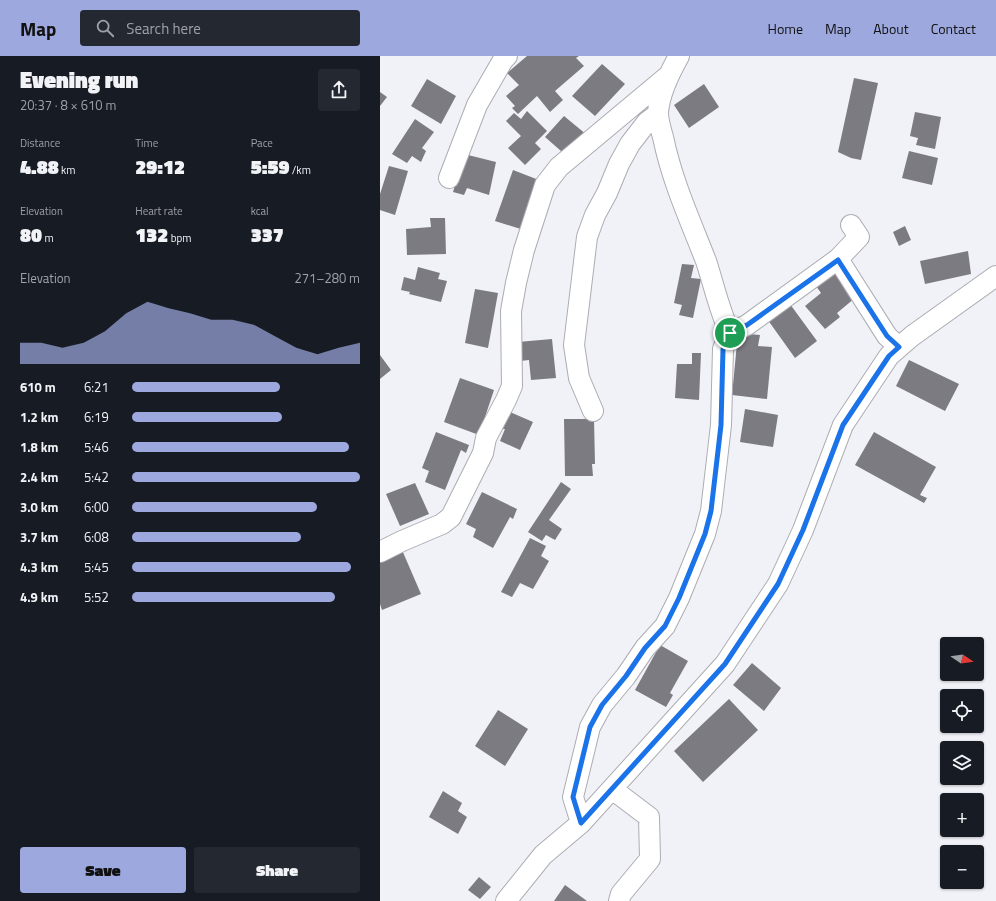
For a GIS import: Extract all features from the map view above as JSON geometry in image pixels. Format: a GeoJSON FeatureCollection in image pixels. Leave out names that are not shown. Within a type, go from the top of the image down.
{"type":"FeatureCollection","features":[{"type":"Feature","properties":{"kind":"street"},"geometry":{"type":"LineString","coordinates":[[449,178],[477,104],[507,56]]}},
{"type":"Feature","properties":{"kind":"street"},"geometry":{"type":"LineString","coordinates":[[679,56],[668,76],[658,114],[664,142],[682,205],[706,262],[724,320],[730,333]]}},
{"type":"Feature","properties":{"kind":"street"},"geometry":{"type":"LineString","coordinates":[[380,552],[442,524],[451,517],[483,453],[486,438],[512,386],[511,311],[524,250],[545,184],[559,167],[668,76]]}},
{"type":"Feature","properties":{"kind":"street"},"geometry":{"type":"LineString","coordinates":[[593,411],[579,378],[574,345],[587,237],[595,215],[627,150],[647,122],[658,114]]}},
{"type":"Feature","properties":{"kind":"street"},"geometry":{"type":"LineString","coordinates":[[581,823],[573,797],[590,727],[602,705],[626,676],[645,648],[665,626],[679,598],[705,534],[713,500],[721,425],[723,349],[730,333],[747,325],[838,260],[859,237],[851,225]]}},
{"type":"Feature","properties":{"kind":"street"},"geometry":{"type":"LineString","coordinates":[[838,260],[887,336],[899,347]]}},
{"type":"Feature","properties":{"kind":"street"},"geometry":{"type":"LineString","coordinates":[[506,901],[543,855],[581,823],[725,664],[778,584],[803,530],[843,425],[889,356],[912,336],[996,276]]}},
{"type":"Feature","properties":{"kind":"street"},"geometry":{"type":"LineString","coordinates":[[612,789],[649,817],[650,859],[621,894],[619,901]]}},
{"type":"Feature","properties":{"kind":"building"},"geometry":{"type":"Polygon","coordinates":[[[527,56],[579,56],[576,58],[584,66],[555,91],[563,100],[550,112],[537,96],[518,114],[512,108],[515,106],[506,96],[519,85],[507,73],[527,56]]]}},
{"type":"Feature","properties":{"kind":"building"},"geometry":{"type":"Polygon","coordinates":[[[602,64],[625,84],[595,116],[572,96],[602,64]]]}},
{"type":"Feature","properties":{"kind":"building"},"geometry":{"type":"Polygon","coordinates":[[[854,78],[878,83],[861,160],[851,158],[838,152],[854,78]]]}},
{"type":"Feature","properties":{"kind":"building"},"geometry":{"type":"Polygon","coordinates":[[[427,79],[456,96],[441,124],[411,106],[427,79]]]}},
{"type":"Feature","properties":{"kind":"building"},"geometry":{"type":"Polygon","coordinates":[[[704,84],[719,107],[689,128],[674,105],[704,84]]]}},
{"type":"Feature","properties":{"kind":"building"},"geometry":{"type":"Polygon","coordinates":[[[380,92],[387,97],[380,106],[380,92]]]}},
{"type":"Feature","properties":{"kind":"building"},"geometry":{"type":"Polygon","coordinates":[[[527,111],[547,131],[535,143],[541,149],[525,165],[508,148],[521,136],[506,121],[514,113],[521,119],[527,111]]]}},
{"type":"Feature","properties":{"kind":"building"},"geometry":{"type":"Polygon","coordinates":[[[915,112],[941,117],[935,149],[916,145],[918,138],[910,136],[915,112]]]}},
{"type":"Feature","properties":{"kind":"building"},"geometry":{"type":"Polygon","coordinates":[[[564,116],[587,135],[569,158],[545,137],[564,116]]]}},
{"type":"Feature","properties":{"kind":"building"},"geometry":{"type":"Polygon","coordinates":[[[415,119],[434,132],[422,148],[426,151],[421,162],[412,156],[407,163],[392,154],[415,119]]]}},
{"type":"Feature","properties":{"kind":"building"},"geometry":{"type":"Polygon","coordinates":[[[909,151],[938,158],[932,185],[902,178],[909,151]]]}},
{"type":"Feature","properties":{"kind":"building"},"geometry":{"type":"Polygon","coordinates":[[[464,154],[496,162],[489,195],[467,188],[464,195],[453,192],[464,154]]]}},
{"type":"Feature","properties":{"kind":"building"},"geometry":{"type":"Polygon","coordinates":[[[389,166],[408,171],[395,215],[380,210],[380,194],[389,166]]]}},
{"type":"Feature","properties":{"kind":"building"},"geometry":{"type":"Polygon","coordinates":[[[513,170],[544,182],[527,231],[495,221],[513,170]]]}},
{"type":"Feature","properties":{"kind":"building"},"geometry":{"type":"Polygon","coordinates":[[[430,218],[445,218],[446,254],[407,255],[406,229],[431,227],[430,218]]]}},
{"type":"Feature","properties":{"kind":"building"},"geometry":{"type":"Polygon","coordinates":[[[905,226],[911,240],[899,246],[893,232],[905,226]]]}},
{"type":"Feature","properties":{"kind":"building"},"geometry":{"type":"Polygon","coordinates":[[[968,251],[971,274],[925,284],[920,261],[968,251]]]}},
{"type":"Feature","properties":{"kind":"building"},"geometry":{"type":"Polygon","coordinates":[[[682,264],[694,265],[691,278],[701,279],[693,318],[679,315],[682,305],[674,303],[682,264]]]}},
{"type":"Feature","properties":{"kind":"building"},"geometry":{"type":"Polygon","coordinates":[[[418,267],[440,273],[438,279],[447,281],[441,302],[409,294],[410,292],[401,290],[404,277],[415,280],[418,267]]]}},
{"type":"Feature","properties":{"kind":"building"},"geometry":{"type":"Polygon","coordinates":[[[834,271],[855,298],[837,313],[840,317],[825,329],[805,306],[821,293],[816,286],[834,271]]]}},
{"type":"Feature","properties":{"kind":"building"},"geometry":{"type":"Polygon","coordinates":[[[475,289],[498,293],[488,348],[465,343],[475,289]]]}},
{"type":"Feature","properties":{"kind":"building"},"geometry":{"type":"Polygon","coordinates":[[[787,300],[817,341],[795,358],[765,316],[787,300]]]}},
{"type":"Feature","properties":{"kind":"building"},"geometry":{"type":"Polygon","coordinates":[[[738,333],[760,335],[758,346],[772,347],[767,399],[732,395],[738,333]]]}},
{"type":"Feature","properties":{"kind":"building"},"geometry":{"type":"Polygon","coordinates":[[[552,339],[556,378],[531,380],[529,360],[520,361],[518,342],[552,339]]]}},
{"type":"Feature","properties":{"kind":"building"},"geometry":{"type":"Polygon","coordinates":[[[692,353],[701,353],[699,400],[675,398],[677,364],[692,364],[692,353]]]}},
{"type":"Feature","properties":{"kind":"building"},"geometry":{"type":"Polygon","coordinates":[[[380,355],[391,370],[380,379],[380,355]]]}},
{"type":"Feature","properties":{"kind":"building"},"geometry":{"type":"Polygon","coordinates":[[[909,360],[959,384],[945,411],[896,386],[909,360]]]}},
{"type":"Feature","properties":{"kind":"building"},"geometry":{"type":"Polygon","coordinates":[[[460,378],[494,390],[479,435],[444,422],[460,378]]]}},
{"type":"Feature","properties":{"kind":"building"},"geometry":{"type":"Polygon","coordinates":[[[745,409],[778,415],[773,447],[740,442],[745,409]]]}},
{"type":"Feature","properties":{"kind":"building"},"geometry":{"type":"Polygon","coordinates":[[[510,412],[533,422],[520,450],[500,441],[505,429],[502,429],[510,412]]]}},
{"type":"Feature","properties":{"kind":"building"},"geometry":{"type":"Polygon","coordinates":[[[564,419],[594,419],[595,464],[592,464],[593,476],[565,476],[564,419]]]}},
{"type":"Feature","properties":{"kind":"building"},"geometry":{"type":"Polygon","coordinates":[[[436,432],[469,445],[466,453],[461,450],[445,490],[425,482],[429,471],[422,468],[436,432]]]}},
{"type":"Feature","properties":{"kind":"building"},"geometry":{"type":"Polygon","coordinates":[[[874,432],[936,467],[920,495],[927,498],[924,503],[855,465],[874,432]]]}},
{"type":"Feature","properties":{"kind":"building"},"geometry":{"type":"Polygon","coordinates":[[[561,482],[571,489],[549,520],[562,529],[555,540],[546,535],[542,541],[528,532],[561,482]]]}},
{"type":"Feature","properties":{"kind":"building"},"geometry":{"type":"Polygon","coordinates":[[[415,483],[429,514],[400,526],[386,494],[415,483]]]}},
{"type":"Feature","properties":{"kind":"building"},"geometry":{"type":"Polygon","coordinates":[[[482,492],[517,509],[513,519],[510,517],[493,548],[473,537],[476,529],[466,524],[482,492]]]}},
{"type":"Feature","properties":{"kind":"building"},"geometry":{"type":"Polygon","coordinates":[[[530,538],[546,546],[541,556],[549,561],[533,589],[520,583],[512,597],[501,592],[530,538]]]}},
{"type":"Feature","properties":{"kind":"building"},"geometry":{"type":"Polygon","coordinates":[[[402,550],[421,594],[382,610],[380,604],[380,559],[402,550]]]}},
{"type":"Feature","properties":{"kind":"building"},"geometry":{"type":"Polygon","coordinates":[[[660,645],[688,661],[670,693],[673,695],[666,707],[635,690],[660,645]]]}},
{"type":"Feature","properties":{"kind":"building"},"geometry":{"type":"Polygon","coordinates":[[[752,663],[781,688],[764,711],[733,685],[752,663]]]}},
{"type":"Feature","properties":{"kind":"building"},"geometry":{"type":"Polygon","coordinates":[[[729,699],[758,730],[703,782],[674,751],[729,699]]]}},
{"type":"Feature","properties":{"kind":"building"},"geometry":{"type":"Polygon","coordinates":[[[498,710],[528,729],[505,766],[475,746],[498,710]]]}},
{"type":"Feature","properties":{"kind":"building"},"geometry":{"type":"Polygon","coordinates":[[[443,791],[462,803],[458,811],[467,817],[458,834],[429,817],[443,791]]]}},
{"type":"Feature","properties":{"kind":"building"},"geometry":{"type":"Polygon","coordinates":[[[479,877],[491,887],[480,899],[468,890],[479,877]]]}},
{"type":"Feature","properties":{"kind":"building"},"geometry":{"type":"Polygon","coordinates":[[[565,885],[587,901],[554,901],[565,885]]]}},
{"type":"Feature","properties":{"kind":"route"},"geometry":{"type":"LineString","coordinates":[[838,260],[887,336],[899,347],[889,356],[843,425],[803,530],[778,584],[725,664],[581,823],[573,797],[590,727],[602,705],[626,676],[645,648],[665,626],[679,598],[705,534],[714,495],[721,425],[723,349],[730,333],[747,325],[838,260]]}}]}
